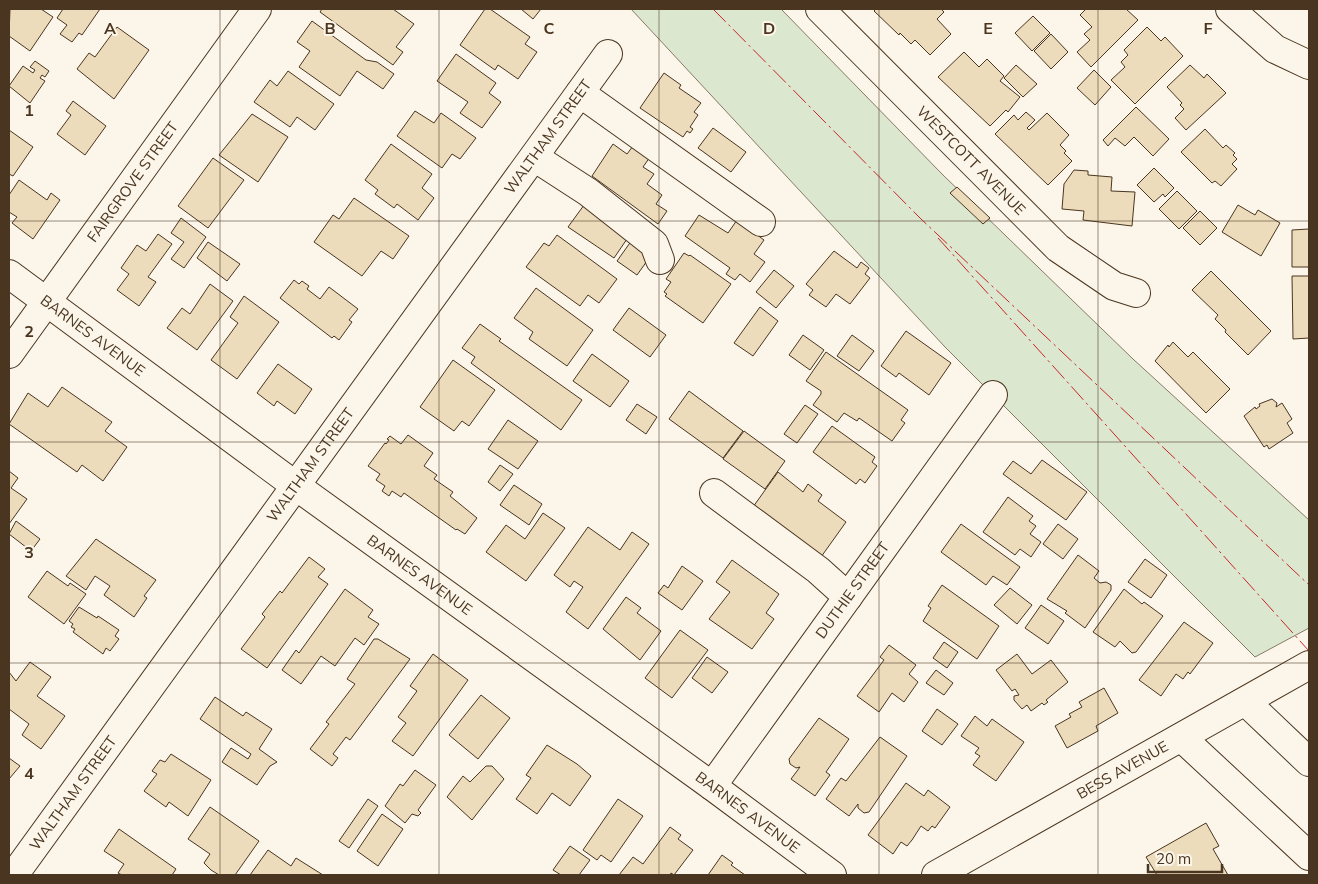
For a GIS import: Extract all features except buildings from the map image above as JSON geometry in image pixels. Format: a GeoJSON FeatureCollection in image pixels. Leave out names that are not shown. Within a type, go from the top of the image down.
{"type":"FeatureCollection","features":[{"type":"Feature","properties":{"kind":"street","name":"FAIRGROVE STREET"},"geometry":{"type":"LineString","coordinates":[[9,354],[257,9]]}},
{"type":"Feature","properties":{"kind":"street","name":"WESTCOTT AVENUE"},"geometry":{"type":"LineString","coordinates":[[820,9],[1058,248],[1114,286],[1136,293]]}},
{"type":"Feature","properties":{"kind":"street"},"geometry":{"type":"LineString","coordinates":[[1230,9],[1275,49],[1309,65]]}},
{"type":"Feature","properties":{"kind":"street","name":"WALTHAM STREET"},"geometry":{"type":"LineString","coordinates":[[14,875],[608,54]]}},
{"type":"Feature","properties":{"kind":"street"},"geometry":{"type":"LineString","coordinates":[[580,94],[760,222]]}},
{"type":"Feature","properties":{"kind":"street"},"geometry":{"type":"LineString","coordinates":[[534,157],[588,192],[654,244],[660,260]]}},
{"type":"Feature","properties":{"kind":"street","name":"BARNES AVENUE"},"geometry":{"type":"LineString","coordinates":[[9,274],[296,486],[712,786],[832,875]]}},
{"type":"Feature","properties":{"kind":"street","name":"DUTHIE STREET"},"geometry":{"type":"LineString","coordinates":[[712,786],[993,395]]}},
{"type":"Feature","properties":{"kind":"street"},"geometry":{"type":"LineString","coordinates":[[714,493],[818,570],[848,597]]}},
{"type":"Feature","properties":{"kind":"street","name":"BESS AVENUE"},"geometry":{"type":"LineString","coordinates":[[936,875],[1309,665]]}},
{"type":"Feature","properties":{"kind":"street"},"geometry":{"type":"LineString","coordinates":[[1246,702],[1309,762]]}},
{"type":"Feature","properties":{"kind":"street"},"geometry":{"type":"LineString","coordinates":[[1182,738],[1309,856]]}},
{"type":"Feature","properties":{"kind":"green space"},"geometry":{"type":"Polygon","coordinates":[[[631,9],[781,9],[943,175],[1133,359],[1309,520],[1309,628],[1255,657],[945,347],[631,9]]]}},
{"type":"Feature","properties":{"kind":"power"},"geometry":{"type":"LineString","coordinates":[[713,9],[920,218],[1309,585]]}},
{"type":"Feature","properties":{"kind":"power"},"geometry":{"type":"LineString","coordinates":[[938,238],[1309,651]]}}]}
